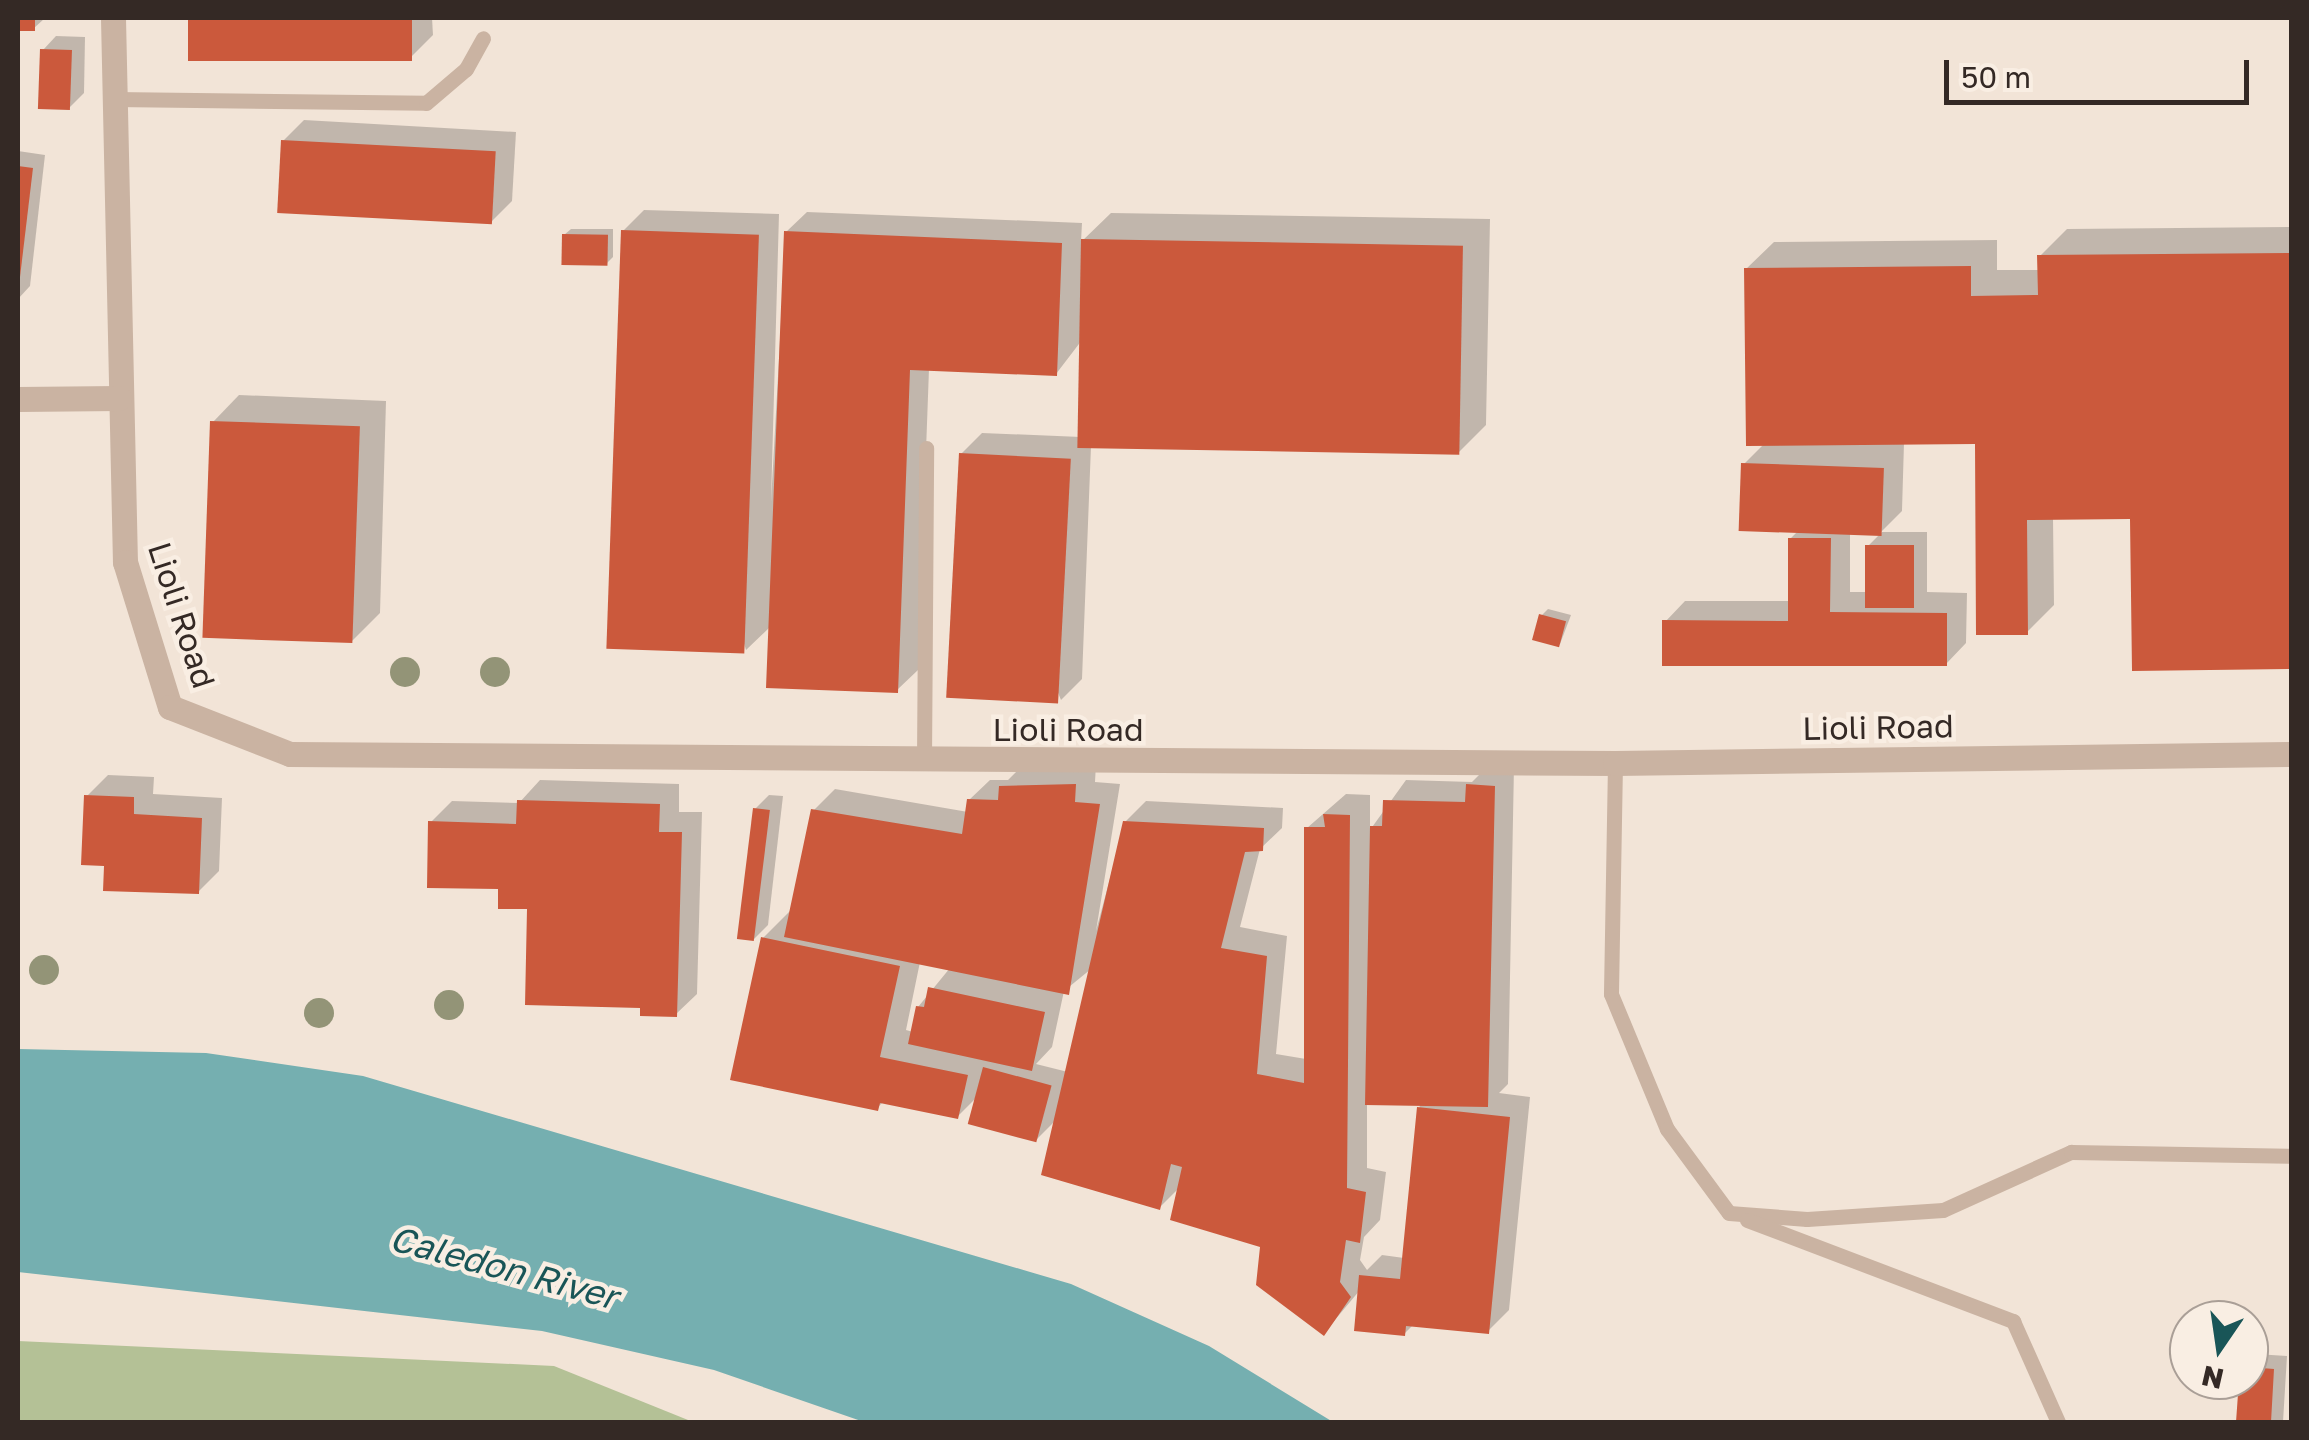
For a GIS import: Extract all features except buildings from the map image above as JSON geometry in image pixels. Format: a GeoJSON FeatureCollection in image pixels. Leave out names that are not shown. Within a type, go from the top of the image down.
{"type":"FeatureCollection","features":[{"type":"Feature","properties":{"kind":"street","name":"Lioli Road"},"geometry":{"type":"LineString","coordinates":[[113,18],[124,562],[170,706],[290,754],[1615,763],[2292,754]]}},
{"type":"Feature","properties":{"kind":"street"},"geometry":{"type":"LineString","coordinates":[[18,399],[119,398]]}},
{"type":"Feature","properties":{"kind":"lane"},"geometry":{"type":"LineString","coordinates":[[114,99],[426,104],[466,69],[484,38]]}},
{"type":"Feature","properties":{"kind":"lane"},"geometry":{"type":"LineString","coordinates":[[924,761],[926,448]]}},
{"type":"Feature","properties":{"kind":"lane"},"geometry":{"type":"LineString","coordinates":[[1615,763],[1611,994],[1667,1129],[1730,1213],[2013,1321],[2058,1422]]}},
{"type":"Feature","properties":{"kind":"lane"},"geometry":{"type":"LineString","coordinates":[[1730,1213],[1808,1219],[1943,1210],[2071,1152],[2292,1156]]}},
{"type":"Feature","properties":{"kind":"green space"},"geometry":{"type":"Polygon","coordinates":[[[18,1341],[554,1366],[693,1422],[18,1422],[18,1341]]]}},
{"type":"Feature","properties":{"kind":"water","name":"Caledon River"},"geometry":{"type":"Polygon","coordinates":[[[18,1049],[206,1053],[363,1076],[1071,1284],[1209,1346],[1333,1422],[864,1422],[714,1370],[542,1331],[18,1272],[18,1049]]]}}]}
